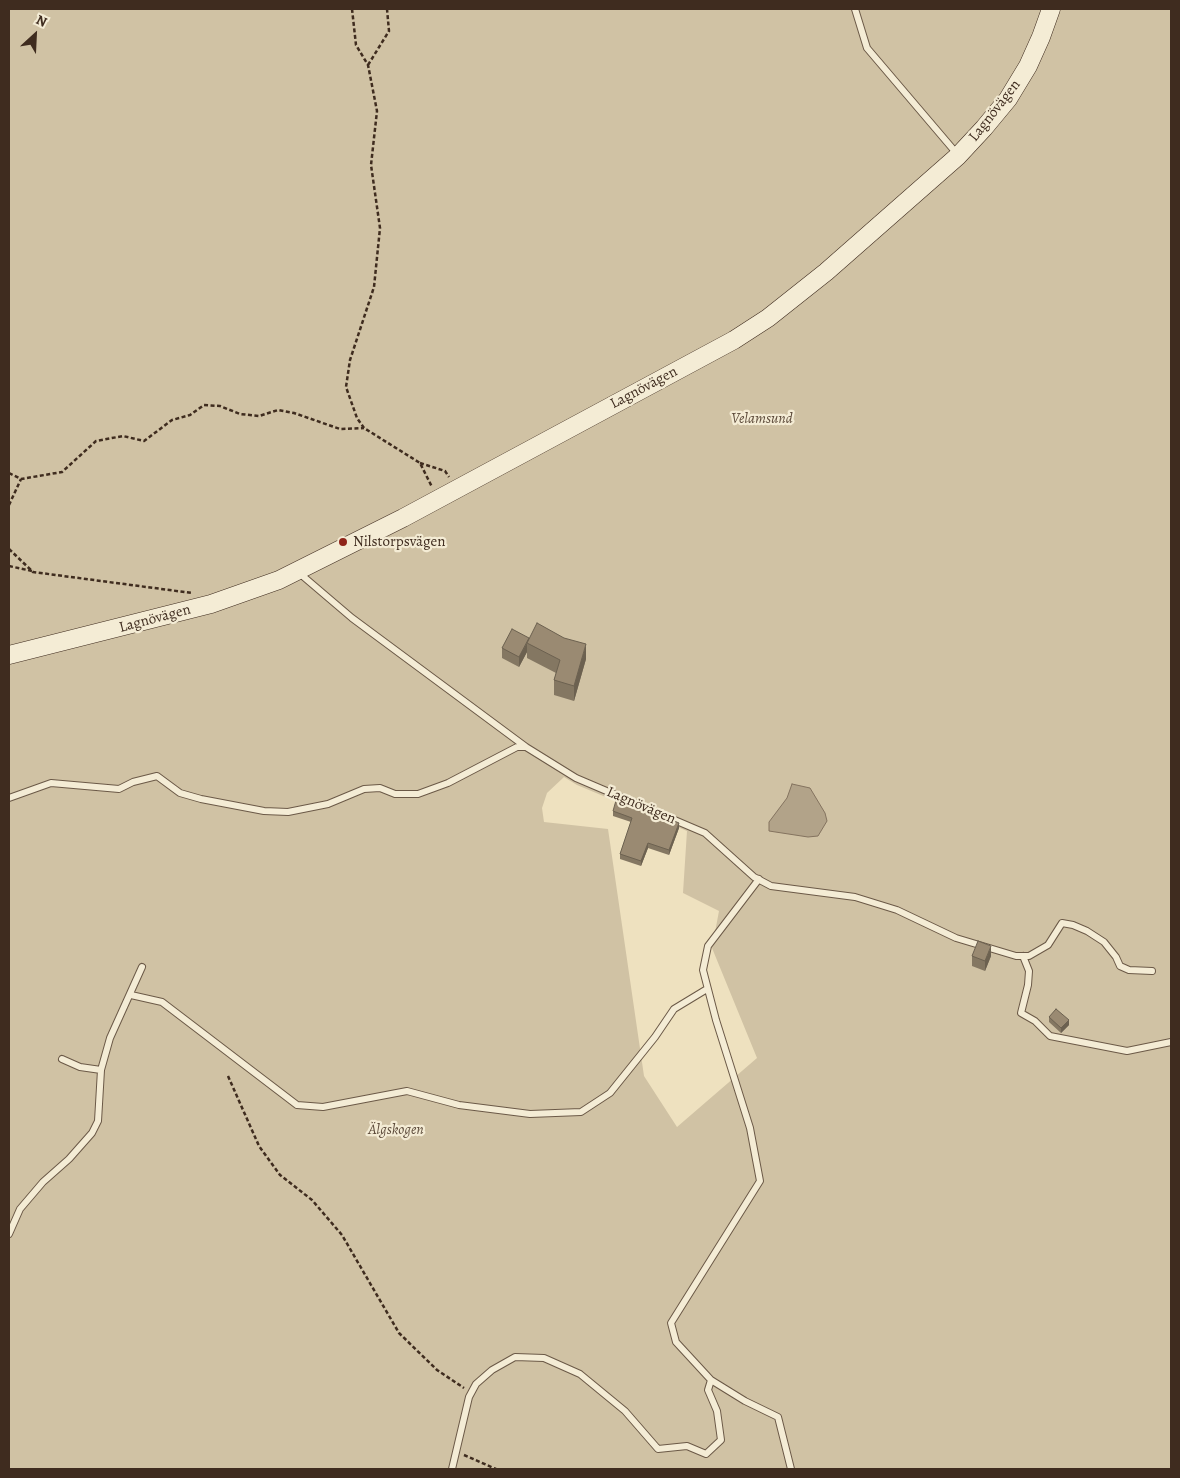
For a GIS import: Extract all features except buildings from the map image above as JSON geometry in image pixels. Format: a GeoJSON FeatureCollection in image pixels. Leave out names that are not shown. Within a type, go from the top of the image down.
{"type":"FeatureCollection","features":[{"type":"Feature","properties":{"kind":"street","name":"Lagnövägen"},"geometry":{"type":"LineString","coordinates":[[9,656],[211,604],[298,572],[734,340],[768,318],[826,272],[958,156],[984,128],[1018,83],[1041,37],[1051,9]]}},
{"type":"Feature","properties":{"kind":"lane","name":"Lagnövägen"},"geometry":{"type":"LineString","coordinates":[[856,10],[867,48],[958,156]]}},
{"type":"Feature","properties":{"kind":"lane","name":"Lagnövägen"},"geometry":{"type":"LineString","coordinates":[[298,572],[352,618],[526,747],[576,778],[705,833],[759,879],[770,886],[855,897],[897,910],[956,938],[1023,956]]}},
{"type":"Feature","properties":{"kind":"lane"},"geometry":{"type":"LineString","coordinates":[[9,798],[51,783],[119,789],[133,782],[157,776],[180,793],[201,799],[264,811],[288,812],[328,804],[364,789],[380,788],[396,794],[418,794],[448,783],[517,747],[526,747]]}},
{"type":"Feature","properties":{"kind":"lane"},"geometry":{"type":"LineString","coordinates":[[759,879],[708,946],[703,970],[706,989],[750,1128],[760,1181],[671,1323],[676,1342],[711,1380],[745,1402],[778,1417],[791,1469]]}},
{"type":"Feature","properties":{"kind":"lane"},"geometry":{"type":"LineString","coordinates":[[1152,971],[1129,970],[1120,966],[1116,957],[1104,942],[1087,930],[1062,924],[1048,945],[1029,956],[1023,956],[1029,971],[1028,985],[1021,1012],[1050,1036],[1127,1051],[1171,1042]]}},
{"type":"Feature","properties":{"kind":"lane"},"geometry":{"type":"LineString","coordinates":[[9,1234],[20,1210],[44,1182],[69,1159],[92,1133],[98,1121],[101,1070],[110,1038],[142,967]]}},
{"type":"Feature","properties":{"kind":"lane"},"geometry":{"type":"LineString","coordinates":[[131,995],[162,1002],[297,1105],[322,1107],[407,1091],[459,1106],[530,1114],[581,1112],[610,1092],[655,1037],[674,1009],[706,989]]}},
{"type":"Feature","properties":{"kind":"lane"},"geometry":{"type":"LineString","coordinates":[[62,1059],[80,1067],[101,1070]]}},
{"type":"Feature","properties":{"kind":"lane"},"geometry":{"type":"LineString","coordinates":[[452,1469],[471,1393],[476,1384],[492,1370],[514,1356],[544,1358],[580,1374],[625,1411],[658,1449],[687,1446],[706,1454],[721,1440],[717,1411],[708,1390],[711,1380]]}},
{"type":"Feature","properties":{"kind":"path"},"geometry":{"type":"LineString","coordinates":[[352,9],[356,45],[368,65],[377,111],[371,165],[380,228],[374,286],[350,360],[346,387],[357,418],[364,428],[420,463],[445,471],[458,487]]}},
{"type":"Feature","properties":{"kind":"path"},"geometry":{"type":"LineString","coordinates":[[368,65],[389,31],[387,9]]}},
{"type":"Feature","properties":{"kind":"path"},"geometry":{"type":"LineString","coordinates":[[9,473],[20,479],[62,472],[96,441],[122,436],[144,441],[172,420],[190,415],[204,405],[220,406],[240,414],[258,416],[278,410],[294,413],[340,429],[364,428]]}},
{"type":"Feature","properties":{"kind":"path"},"geometry":{"type":"LineString","coordinates":[[420,463],[432,487],[426,493]]}},
{"type":"Feature","properties":{"kind":"path"},"geometry":{"type":"LineString","coordinates":[[9,505],[20,479]]}},
{"type":"Feature","properties":{"kind":"path"},"geometry":{"type":"LineString","coordinates":[[9,549],[33,572]]}},
{"type":"Feature","properties":{"kind":"path"},"geometry":{"type":"LineString","coordinates":[[9,566],[33,572],[191,592],[211,604]]}},
{"type":"Feature","properties":{"kind":"path"},"geometry":{"type":"LineString","coordinates":[[228,1076],[259,1146],[280,1175],[312,1200],[342,1235],[399,1333],[436,1370],[471,1393]]}},
{"type":"Feature","properties":{"kind":"path"},"geometry":{"type":"LineString","coordinates":[[456,1452],[496,1469]]}},
{"type":"Feature","properties":{"kind":"green space","name":"Velamsund"},"geometry":{"type":"Polygon","coordinates":[[[9,9],[1171,9],[1171,1469],[9,1469],[9,9]],[[564,777],[547,793],[542,808],[544,822],[608,829],[644,1076],[677,1127],[757,1058],[712,948],[719,911],[683,893],[687,831],[577,785],[564,777]]]}},
{"type":"Feature","properties":{"kind":"shaded area"},"geometry":{"type":"Polygon","coordinates":[[[792,784],[810,788],[825,813],[827,821],[818,836],[808,837],[769,831],[769,822],[787,798],[792,784]]]}},
{"type":"Feature","properties":{"kind":"place","name":"Nilstorpsvägen"},"geometry":{"type":"Point","coordinates":[343,542]}},
{"type":"Feature","properties":{"kind":"park label","name":"Älgskogen"},"geometry":{"type":"Point","coordinates":[396,1130]}}]}
